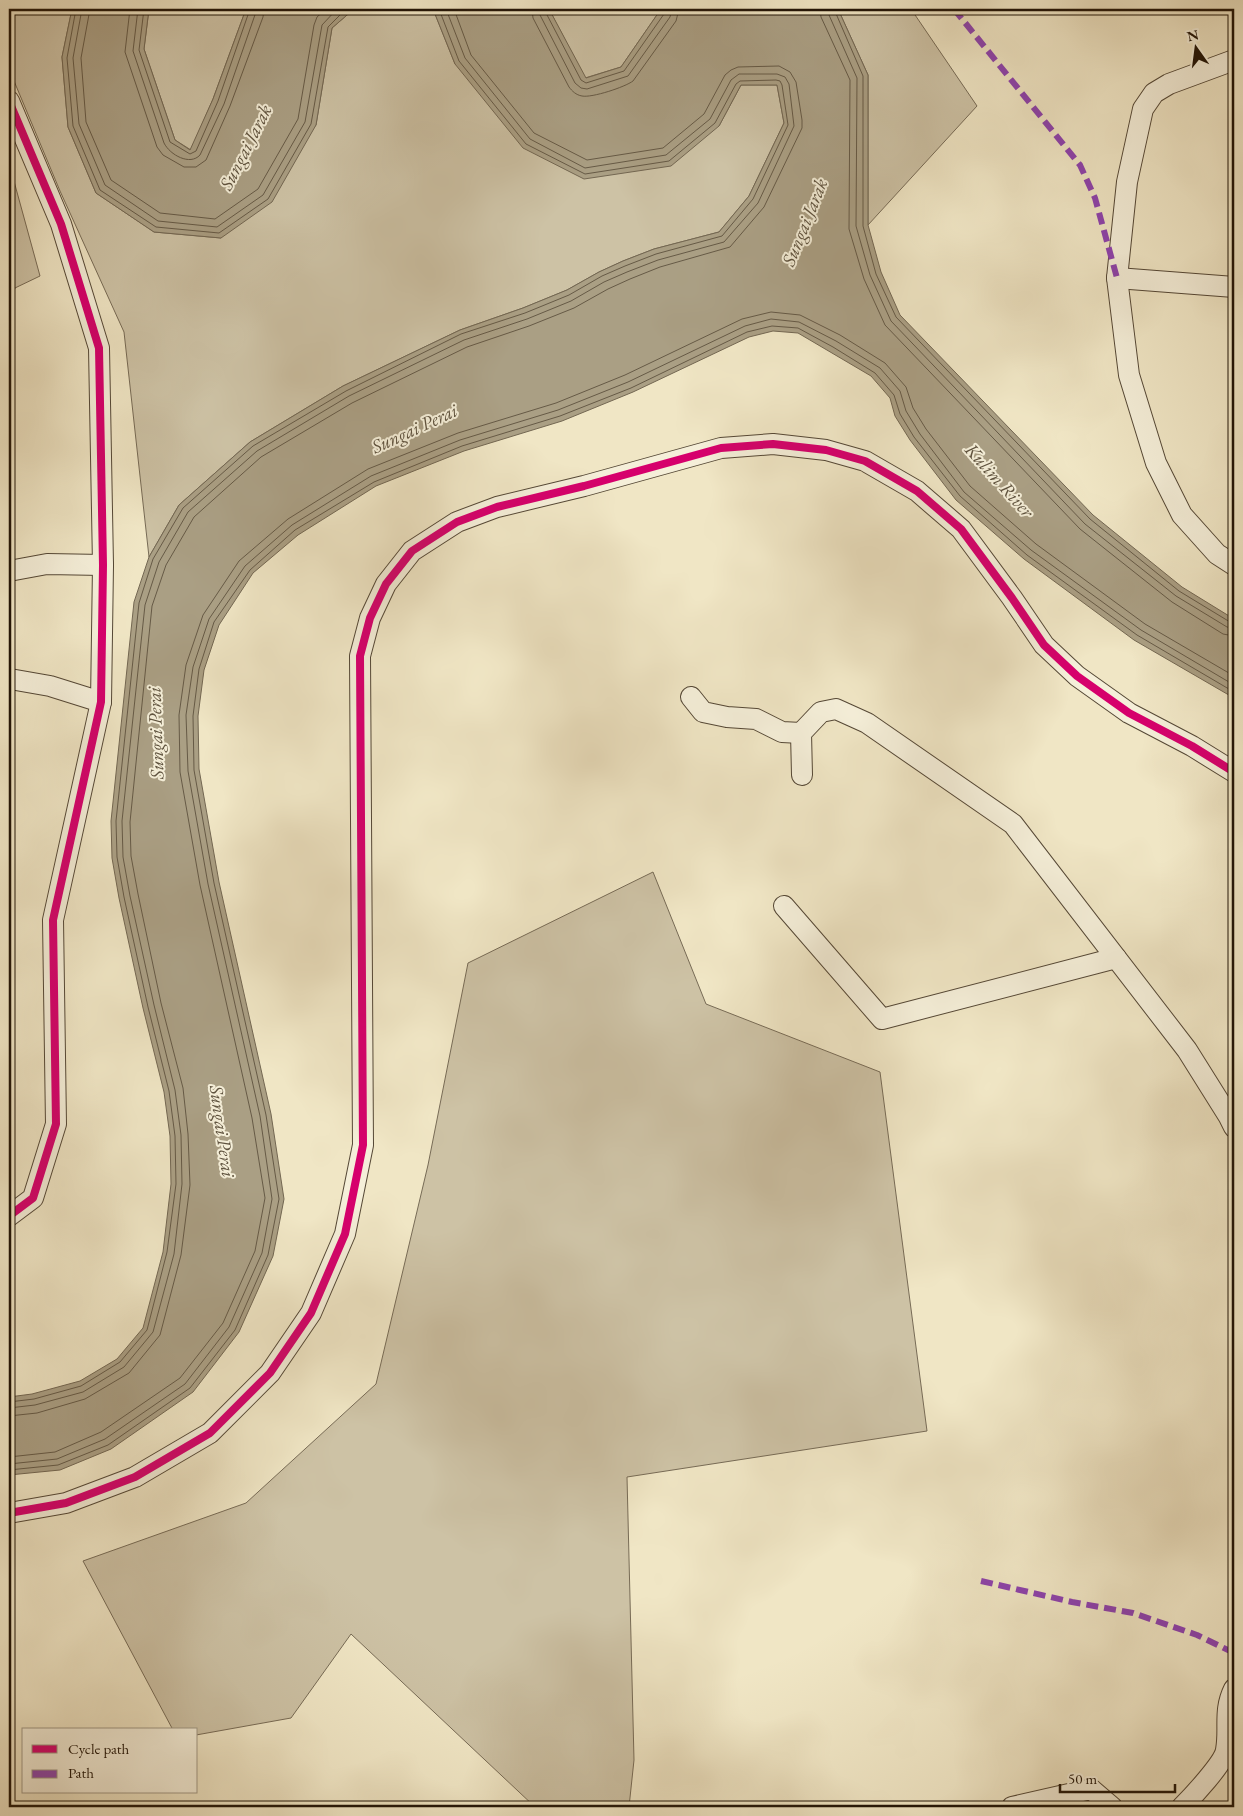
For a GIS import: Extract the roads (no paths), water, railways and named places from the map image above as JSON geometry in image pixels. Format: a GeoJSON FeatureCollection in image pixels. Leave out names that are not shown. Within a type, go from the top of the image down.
{"type":"FeatureCollection","features":[{"type":"Feature","properties":{"kind":"street"},"geometry":{"type":"LineString","coordinates":[[1234,60],[1169,84],[1154,93],[1143,109],[1127,182],[1117,278],[1129,375],[1156,463],[1182,515],[1217,554],[1234,564]]}},
{"type":"Feature","properties":{"kind":"street"},"geometry":{"type":"LineString","coordinates":[[9,100],[61,224],[99,348],[103,565],[100,702],[53,920],[56,1124],[33,1198],[9,1216]]}},
{"type":"Feature","properties":{"kind":"street"},"geometry":{"type":"LineString","coordinates":[[1117,278],[1234,287]]}},
{"type":"Feature","properties":{"kind":"street"},"geometry":{"type":"LineString","coordinates":[[9,1513],[66,1503],[134,1477],[210,1432],[270,1374],[311,1313],[345,1234],[363,1145],[360,656],[370,618],[386,584],[412,551],[457,522],[498,508],[722,448],[773,444],[826,450],[865,461],[917,491],[961,529],[1044,645],[1077,676],[1129,713],[1192,746],[1234,772]]}},
{"type":"Feature","properties":{"kind":"street"},"geometry":{"type":"LineString","coordinates":[[9,571],[47,564],[103,565]]}},
{"type":"Feature","properties":{"kind":"street"},"geometry":{"type":"LineString","coordinates":[[9,681],[10,679],[50,686],[100,702]]}},
{"type":"Feature","properties":{"kind":"street"},"geometry":{"type":"LineString","coordinates":[[691,697],[703,712],[727,717],[756,719],[782,732],[801,733]]}},
{"type":"Feature","properties":{"kind":"street"},"geometry":{"type":"LineString","coordinates":[[802,775],[801,733],[821,712],[836,709],[866,723],[1013,824],[1187,1050],[1234,1128]]}},
{"type":"Feature","properties":{"kind":"street"},"geometry":{"type":"LineString","coordinates":[[784,906],[882,1019],[1116,958]]}},
{"type":"Feature","properties":{"kind":"street"},"geometry":{"type":"LineString","coordinates":[[1182,1807],[1230,1757],[1228,1701],[1234,1689]]}},
{"type":"Feature","properties":{"kind":"street"},"geometry":{"type":"LineString","coordinates":[[1012,1807],[1091,1789],[1112,1807]]}},
{"type":"Feature","properties":{"kind":"water","name":"Sungai Jarak"},"geometry":{"type":"Polygon","coordinates":[[[72,9],[149,9],[144,49],[175,140],[190,150],[213,99],[246,9],[354,9],[332,28],[316,125],[272,202],[221,238],[154,232],[96,193],[68,127],[62,57],[72,9]]]}},
{"type":"Feature","properties":{"kind":"water"},"geometry":{"type":"Polygon","coordinates":[[[433,9],[549,9],[586,78],[621,67],[661,9],[838,9],[868,75],[868,225],[881,272],[900,315],[1093,515],[1182,587],[1234,619],[1234,698],[1134,640],[1024,559],[956,500],[910,440],[895,416],[890,398],[871,376],[798,333],[773,331],[749,337],[633,392],[562,421],[464,451],[376,486],[298,535],[253,573],[219,625],[204,670],[198,716],[199,769],[219,882],[271,1114],[284,1199],[273,1256],[239,1332],[193,1392],[111,1449],[60,1470],[9,1475],[9,1397],[32,1394],[80,1381],[117,1359],[143,1328],[163,1252],[171,1184],[170,1136],[164,1092],[119,898],[112,858],[111,821],[134,602],[149,557],[179,505],[250,442],[343,386],[460,330],[567,290],[623,261],[654,249],[719,232],[749,196],[784,123],[777,85],[741,85],[719,126],[671,166],[584,179],[523,148],[455,64],[433,9]]]}},
{"type":"Feature","properties":{"kind":"water label","name":"Sungai Perai"},"geometry":{"type":"Point","coordinates":[414,428]}},
{"type":"Feature","properties":{"kind":"water label","name":"Kulim River"},"geometry":{"type":"Point","coordinates":[1000,480]}},
{"type":"Feature","properties":{"kind":"water label","name":"Sungai Perai"},"geometry":{"type":"Point","coordinates":[155,733]}},
{"type":"Feature","properties":{"kind":"water label","name":"Sungai Perai"},"geometry":{"type":"Point","coordinates":[223,1131]}}]}
